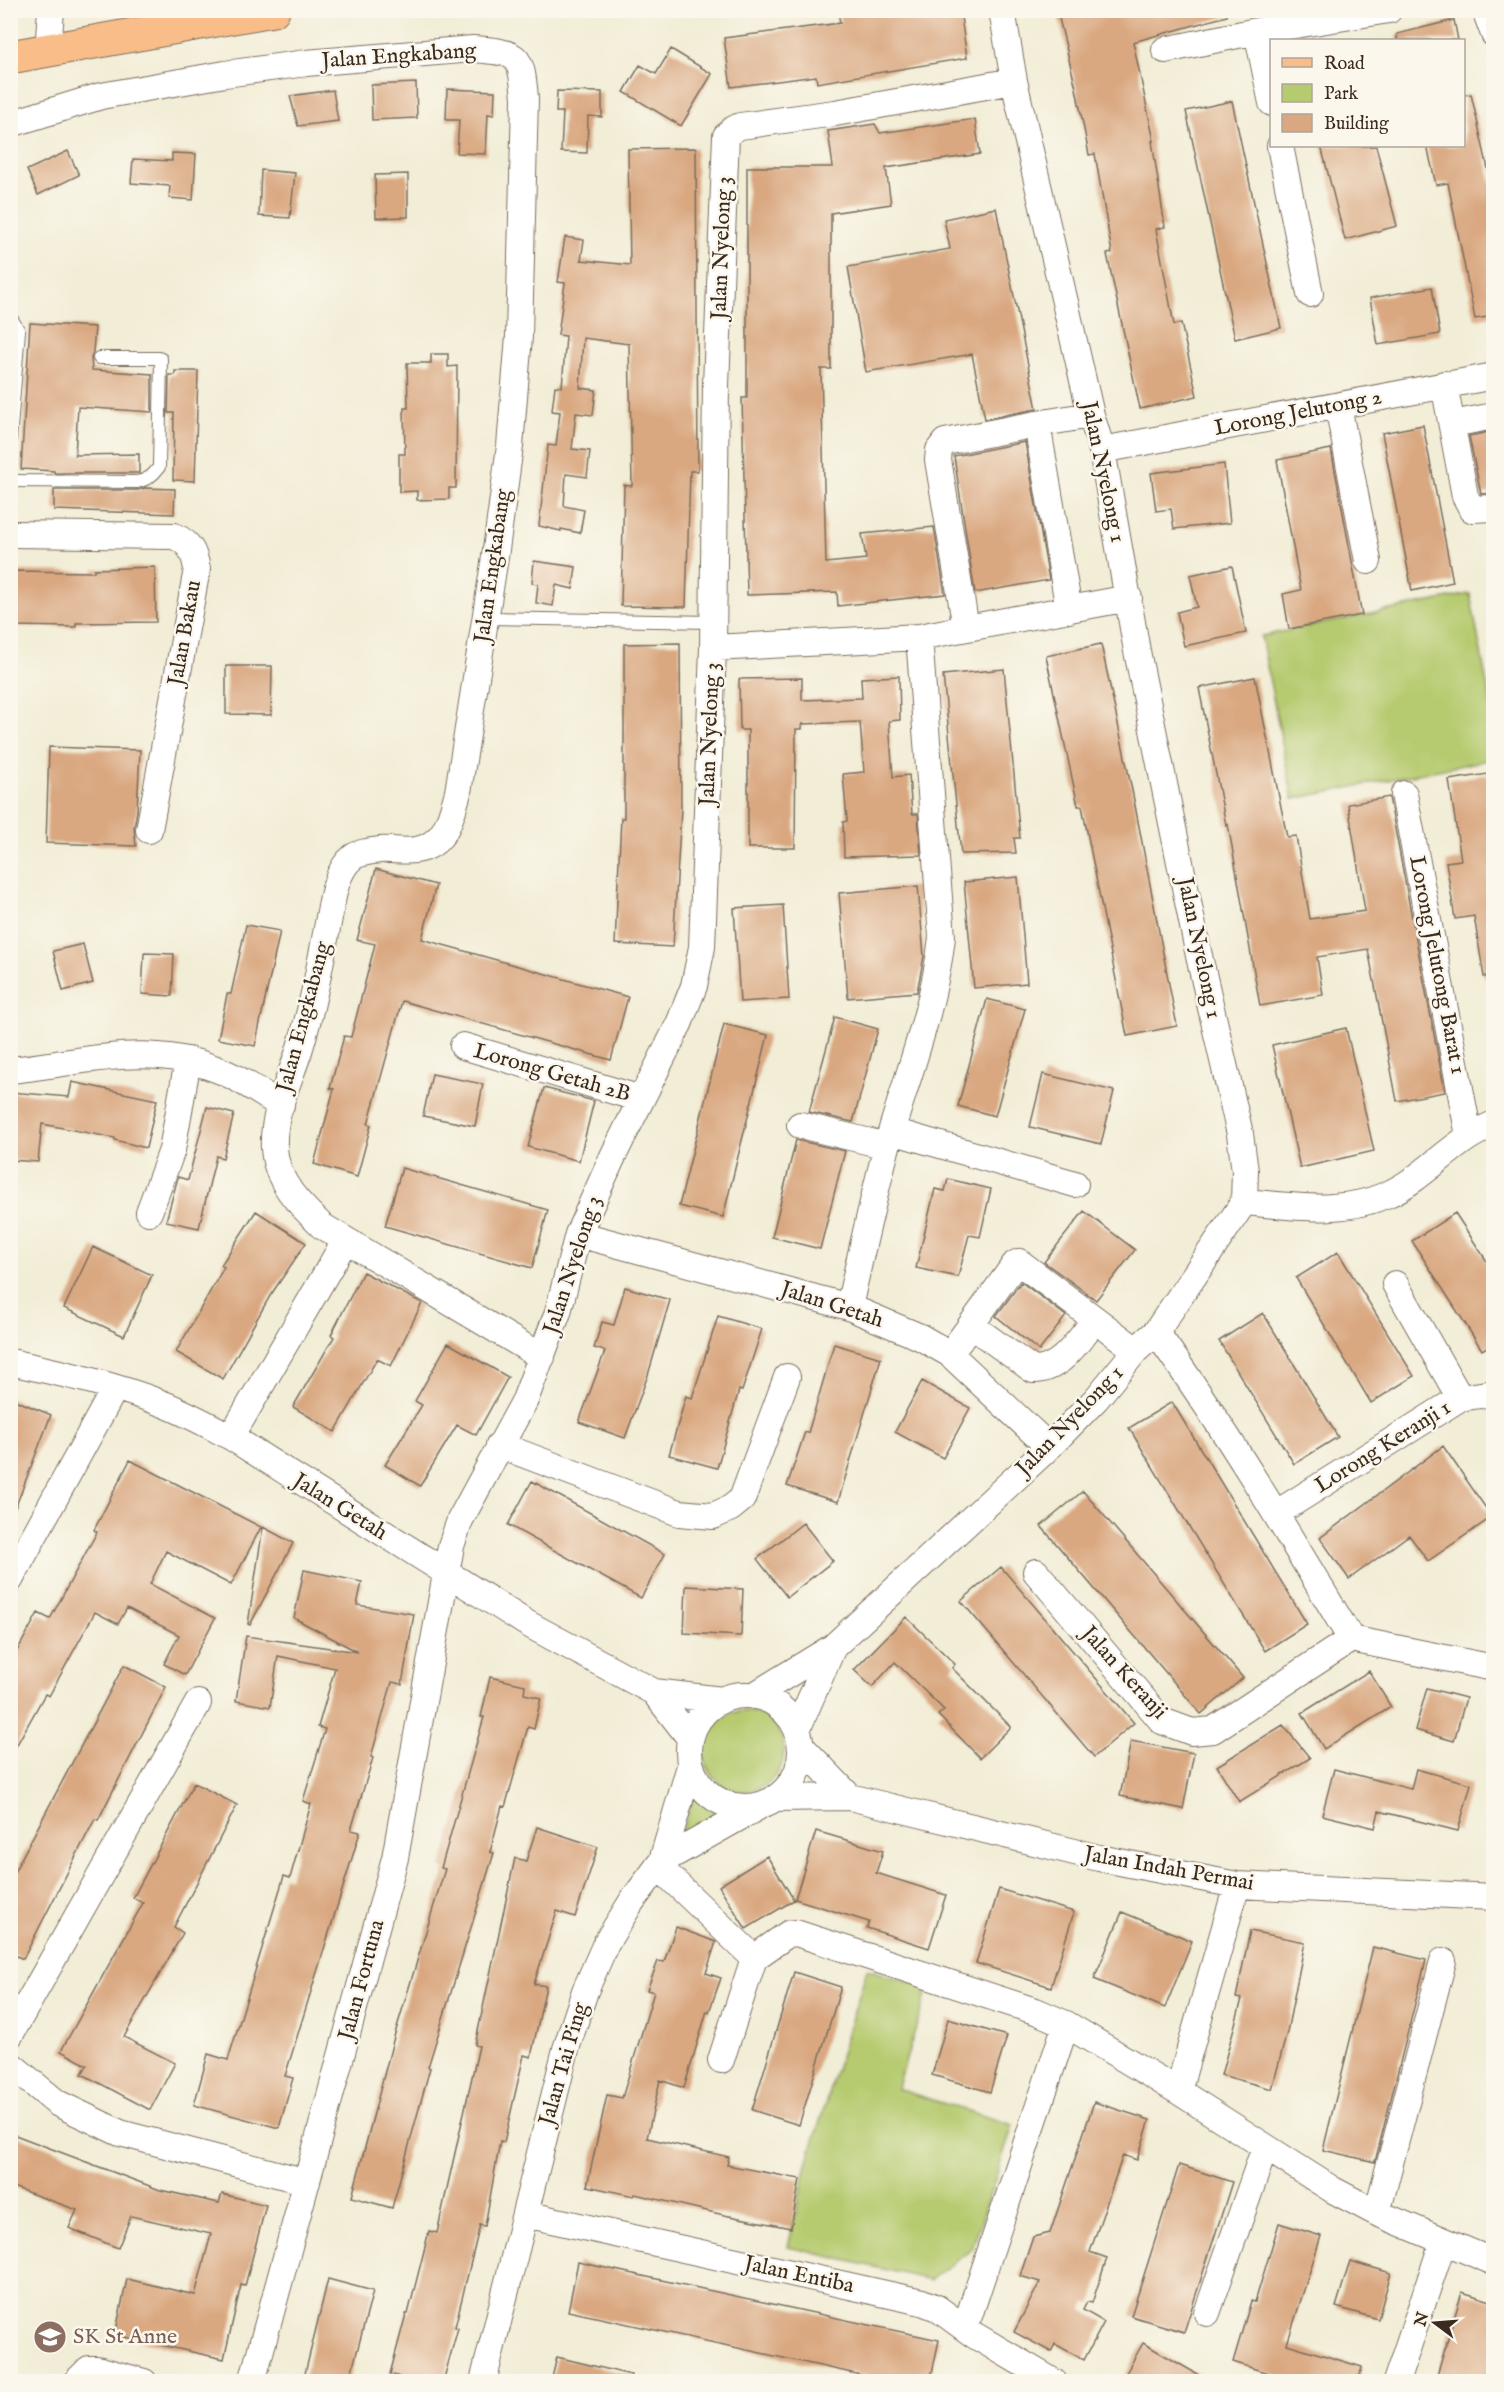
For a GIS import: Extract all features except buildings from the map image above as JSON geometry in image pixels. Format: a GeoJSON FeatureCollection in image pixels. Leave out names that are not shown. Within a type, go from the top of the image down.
{"type":"FeatureCollection","features":[{"type":"Feature","properties":{"kind":"main road"},"geometry":{"type":"LineString","coordinates":[[10,57],[273,10]]}},
{"type":"Feature","properties":{"kind":"street"},"geometry":{"type":"LineString","coordinates":[[48,51],[51,10]]}},
{"type":"Feature","properties":{"kind":"street","name":"Jalan Nyelong 1"},"geometry":{"type":"LineString","coordinates":[[799,1738],[833,1647],[1049,1447],[1096,1399],[1136,1350],[1156,1332],[1244,1202],[1245,1171],[1240,1134],[1199,956],[1137,651],[1102,450],[1091,415],[1014,81],[1002,10]]}},
{"type":"Feature","properties":{"kind":"street"},"geometry":{"type":"LineString","coordinates":[[1165,50],[1389,10]]}},
{"type":"Feature","properties":{"kind":"street"},"geometry":{"type":"LineString","coordinates":[[1485,10],[1494,34]]}},
{"type":"Feature","properties":{"kind":"street"},"geometry":{"type":"LineString","coordinates":[[1257,32],[1270,94]]}},
{"type":"Feature","properties":{"kind":"street","name":"Jalan Engkabang"},"geometry":{"type":"LineString","coordinates":[[10,124],[101,96],[225,74],[306,63],[472,49],[498,51],[513,56],[522,68],[525,98],[519,336],[510,446],[486,618],[458,792],[448,827],[432,845],[416,850],[387,850],[354,856],[340,873],[315,994],[281,1105],[274,1146],[277,1168],[295,1200],[322,1226],[542,1357]]}},
{"type":"Feature","properties":{"kind":"street","name":"Jalan Nyelong 3"},"geometry":{"type":"LineString","coordinates":[[447,1574],[451,1546],[460,1520],[525,1400],[558,1312],[578,1234],[679,1024],[694,986],[702,947],[713,648],[716,385],[726,136],[740,126],[835,113],[1014,81]]}},
{"type":"Feature","properties":{"kind":"street"},"geometry":{"type":"LineString","coordinates":[[1280,147],[1310,294]]}},
{"type":"Feature","properties":{"kind":"street","name":"Lorong Jelutong 2"},"geometry":{"type":"LineString","coordinates":[[1102,450],[1494,376]]}},
{"type":"Feature","properties":{"kind":"street"},"geometry":{"type":"LineString","coordinates":[[1444,384],[1465,496],[1472,509],[1494,508]]}},
{"type":"Feature","properties":{"kind":"street"},"geometry":{"type":"LineString","coordinates":[[1338,406],[1368,561]]}},
{"type":"Feature","properties":{"kind":"street"},"geometry":{"type":"LineString","coordinates":[[966,628],[938,460],[939,450],[945,442],[1091,415]]}},
{"type":"Feature","properties":{"kind":"street"},"geometry":{"type":"LineString","coordinates":[[1452,424],[1494,416]]}},
{"type":"Feature","properties":{"kind":"street"},"geometry":{"type":"LineString","coordinates":[[1037,424],[1069,610]]}},
{"type":"Feature","properties":{"kind":"street","name":"Jalan Bakau"},"geometry":{"type":"LineString","coordinates":[[10,534],[174,536],[185,541],[194,552],[197,569],[149,830]]}},
{"type":"Feature","properties":{"kind":"street"},"geometry":{"type":"LineString","coordinates":[[713,648],[920,637],[1129,598]]}},
{"type":"Feature","properties":{"kind":"street"},"geometry":{"type":"LineString","coordinates":[[849,1307],[890,1139],[929,1011],[938,974],[942,937],[920,637]]}},
{"type":"Feature","properties":{"kind":"street","name":"Lorong Jelutong Barat 1"},"geometry":{"type":"LineString","coordinates":[[1404,794],[1469,1136]]}},
{"type":"Feature","properties":{"kind":"street","name":"Lorong Getah 2B"},"geometry":{"type":"LineString","coordinates":[[463,1047],[641,1099]]}},
{"type":"Feature","properties":{"kind":"street"},"geometry":{"type":"LineString","coordinates":[[10,1070],[94,1057],[140,1053],[188,1060],[217,1069],[281,1105]]}},
{"type":"Feature","properties":{"kind":"street"},"geometry":{"type":"LineString","coordinates":[[149,1212],[172,1150],[188,1060]]}},
{"type":"Feature","properties":{"kind":"street"},"geometry":{"type":"LineString","coordinates":[[1244,1202],[1322,1209],[1358,1205],[1387,1195],[1423,1172],[1469,1136],[1494,1124]]}},
{"type":"Feature","properties":{"kind":"street"},"geometry":{"type":"LineString","coordinates":[[800,1125],[890,1139],[1075,1184]]}},
{"type":"Feature","properties":{"kind":"street","name":"Jalan Getah"},"geometry":{"type":"LineString","coordinates":[[578,1234],[849,1307],[920,1337],[950,1354],[1049,1447]]}},
{"type":"Feature","properties":{"kind":"street"},"geometry":{"type":"LineString","coordinates":[[231,1437],[345,1241]]}},
{"type":"Feature","properties":{"kind":"street"},"geometry":{"type":"LineString","coordinates":[[950,1354],[1015,1264],[1019,1262],[1136,1350]]}},
{"type":"Feature","properties":{"kind":"street"},"geometry":{"type":"LineString","coordinates":[[1395,1284],[1460,1398]]}},
{"type":"Feature","properties":{"kind":"street"},"geometry":{"type":"LineString","coordinates":[[972,1326],[1033,1370],[1040,1370],[1062,1359],[1095,1320]]}},
{"type":"Feature","properties":{"kind":"street"},"geometry":{"type":"LineString","coordinates":[[1156,1332],[1276,1513],[1352,1639],[1494,1668]]}},
{"type":"Feature","properties":{"kind":"street","name":"Jalan Getah"},"geometry":{"type":"LineString","coordinates":[[10,1362],[79,1377],[161,1403],[231,1437],[528,1624],[654,1692]]}},
{"type":"Feature","properties":{"kind":"street"},"geometry":{"type":"LineString","coordinates":[[499,1445],[679,1513],[713,1516],[731,1508],[742,1499],[787,1377]]}},
{"type":"Feature","properties":{"kind":"street"},"geometry":{"type":"LineString","coordinates":[[10,1580],[116,1388]]}},
{"type":"Feature","properties":{"kind":"street","name":"Lorong Keranji 1"},"geometry":{"type":"LineString","coordinates":[[1276,1513],[1460,1398],[1494,1393]]}},
{"type":"Feature","properties":{"kind":"street","name":"Jalan Keranji"},"geometry":{"type":"LineString","coordinates":[[1036,1572],[1162,1721],[1192,1732],[1213,1730],[1352,1639]]}},
{"type":"Feature","properties":{"kind":"street","name":"Jalan Fortuna"},"geometry":{"type":"LineString","coordinates":[[252,2382],[395,1858],[447,1574]]}},
{"type":"Feature","properties":{"kind":"street"},"geometry":{"type":"LineString","coordinates":[[753,1696],[833,1647]]}},
{"type":"Feature","properties":{"kind":"street"},"geometry":{"type":"LineString","coordinates":[[654,1692],[722,1700]]}},
{"type":"Feature","properties":{"kind":"street"},"geometry":{"type":"LineString","coordinates":[[654,1692],[690,1738]]}},
{"type":"Feature","properties":{"kind":"street"},"geometry":{"type":"LineString","coordinates":[[770,1801],[756,1807],[739,1808],[723,1804],[709,1795],[697,1782],[690,1766],[688,1749],[690,1738],[699,1717],[712,1705],[744,1694],[761,1697],[777,1704],[789,1715],[799,1738],[850,1797]]}},
{"type":"Feature","properties":{"kind":"street"},"geometry":{"type":"LineString","coordinates":[[10,2035],[198,1704]]}},
{"type":"Feature","properties":{"kind":"street"},"geometry":{"type":"LineString","coordinates":[[754,1958],[660,1864],[784,1791],[794,1778],[800,1763],[799,1738]]}},
{"type":"Feature","properties":{"kind":"street","name":"Jalan Tai Ping"},"geometry":{"type":"LineString","coordinates":[[483,2382],[566,2049],[585,1990],[606,1943],[632,1900],[660,1864],[690,1766]]}},
{"type":"Feature","properties":{"kind":"street","name":"Jalan Indah Permai"},"geometry":{"type":"LineString","coordinates":[[770,1801],[850,1797],[1099,1858],[1237,1885],[1494,1896]]}},
{"type":"Feature","properties":{"kind":"street"},"geometry":{"type":"LineString","coordinates":[[1178,2091],[1237,1885]]}},
{"type":"Feature","properties":{"kind":"street"},"geometry":{"type":"LineString","coordinates":[[721,2060],[754,1958],[788,1934],[796,1933],[1038,2012],[1066,2024],[1178,2091],[1333,2190],[1377,2213],[1494,2262]]}},
{"type":"Feature","properties":{"kind":"street"},"geometry":{"type":"LineString","coordinates":[[1377,2213],[1443,1961]]}},
{"type":"Feature","properties":{"kind":"street"},"geometry":{"type":"LineString","coordinates":[[965,2328],[1066,2024]]}},
{"type":"Feature","properties":{"kind":"street"},"geometry":{"type":"LineString","coordinates":[[10,2064],[57,2103],[120,2133],[307,2182]]}},
{"type":"Feature","properties":{"kind":"street"},"geometry":{"type":"LineString","coordinates":[[1208,2313],[1265,2147]]}},
{"type":"Feature","properties":{"kind":"street","name":"Jalan Entiba"},"geometry":{"type":"LineString","coordinates":[[525,2214],[922,2302],[937,2308],[965,2328],[1054,2382]]}},
{"type":"Feature","properties":{"kind":"street"},"geometry":{"type":"LineString","coordinates":[[1396,2382],[1443,2242]]}},
{"type":"Feature","properties":{"kind":"street"},"geometry":{"type":"LineString","coordinates":[[76,2382],[88,2369],[97,2369],[144,2382]]}},
{"type":"Feature","properties":{"kind":"lane"},"geometry":{"type":"LineString","coordinates":[[10,316],[19,331],[10,440]]}},
{"type":"Feature","properties":{"kind":"lane"},"geometry":{"type":"LineString","coordinates":[[10,481],[137,482],[154,475],[159,467],[161,359],[99,358]]}},
{"type":"Feature","properties":{"kind":"lane"},"geometry":{"type":"LineString","coordinates":[[486,618],[713,622]]}},
{"type":"Feature","properties":{"kind":"green space"},"geometry":{"type":"Polygon","coordinates":[[[1470,594],[1493,716],[1493,759],[1293,799],[1261,636],[1470,594]]]}},
{"type":"Feature","properties":{"kind":"green space"},"geometry":{"type":"Polygon","coordinates":[[[744,1711],[759,1714],[772,1723],[781,1736],[784,1751],[781,1766],[772,1779],[759,1788],[744,1791],[729,1788],[716,1779],[707,1766],[704,1751],[707,1736],[716,1723],[729,1714],[744,1711]]]}},
{"type":"Feature","properties":{"kind":"green space"},"geometry":{"type":"Polygon","coordinates":[[[694,1795],[719,1811],[678,1842],[694,1795]]]}},
{"type":"Feature","properties":{"kind":"green space"},"geometry":{"type":"Polygon","coordinates":[[[867,1969],[928,1988],[897,2089],[1013,2125],[972,2249],[930,2280],[788,2247],[808,2160],[867,1969]]]}},
{"type":"Feature","properties":{"kind":"place","name":"SK St Anne"},"geometry":{"type":"Point","coordinates":[50,2337]}}]}
